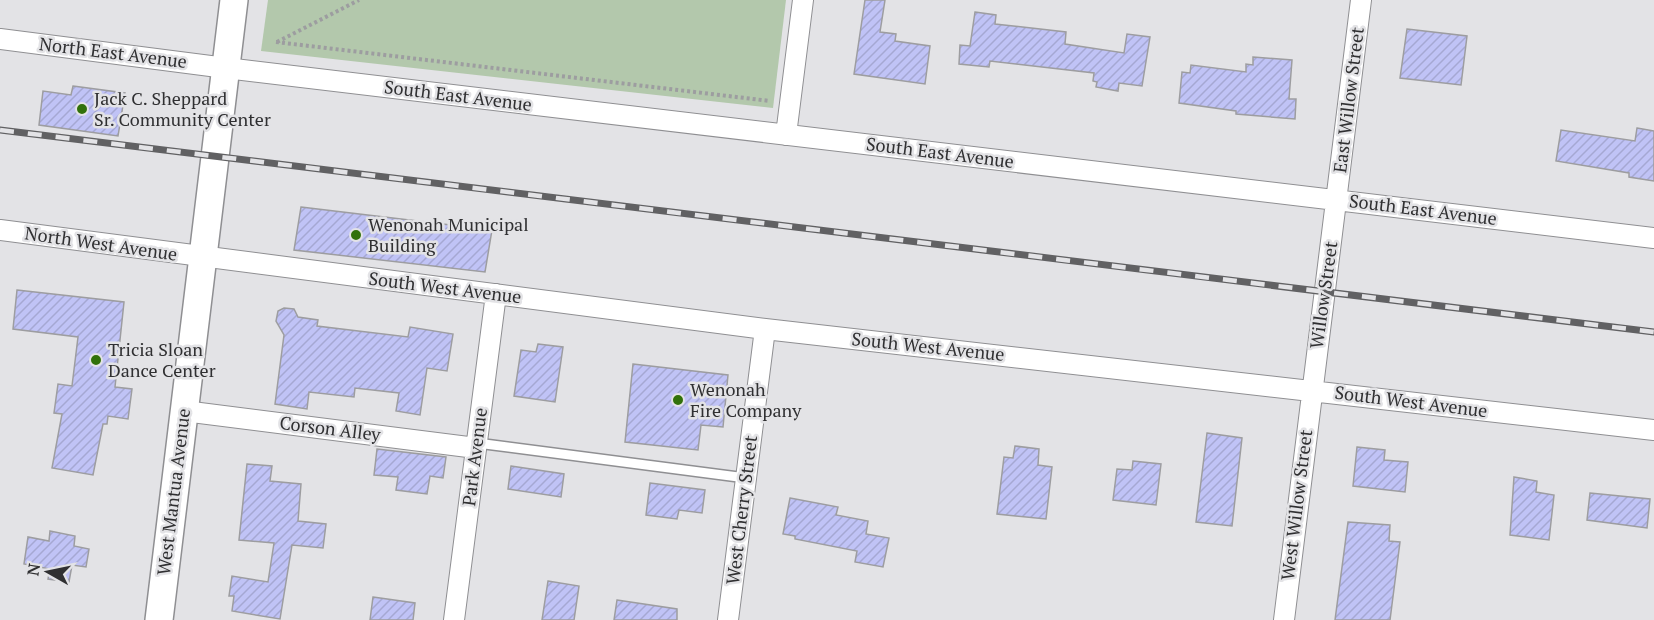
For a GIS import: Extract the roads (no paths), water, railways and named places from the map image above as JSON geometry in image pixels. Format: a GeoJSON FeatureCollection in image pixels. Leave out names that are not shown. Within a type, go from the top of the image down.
{"type":"FeatureCollection","features":[{"type":"Feature","properties":{"kind":"street","name":"West Mantua Avenue"},"geometry":{"type":"LineString","coordinates":[[159,620],[234,0]]}},
{"type":"Feature","properties":{"kind":"street"},"geometry":{"type":"LineString","coordinates":[[786,135],[803,0]]}},
{"type":"Feature","properties":{"kind":"street","name":"East Willow Street"},"geometry":{"type":"LineString","coordinates":[[1337,200],[1361,0]]}},
{"type":"Feature","properties":{"kind":"street","name":"North East Avenue"},"geometry":{"type":"LineString","coordinates":[[0,39],[226,68]]}},
{"type":"Feature","properties":{"kind":"street","name":"South East Avenue"},"geometry":{"type":"LineString","coordinates":[[226,68],[1654,238]]}},
{"type":"Feature","properties":{"kind":"street","name":"Willow Street"},"geometry":{"type":"LineString","coordinates":[[1311,390],[1337,200]]}},
{"type":"Feature","properties":{"kind":"street","name":"North West Avenue"},"geometry":{"type":"LineString","coordinates":[[0,230],[202,257]]}},
{"type":"Feature","properties":{"kind":"street","name":"South West Avenue"},"geometry":{"type":"LineString","coordinates":[[202,257],[765,328],[1654,430]]}},
{"type":"Feature","properties":{"kind":"street","name":"Park Avenue"},"geometry":{"type":"LineString","coordinates":[[454,620],[496,294]]}},
{"type":"Feature","properties":{"kind":"street","name":"West Cherry Street"},"geometry":{"type":"LineString","coordinates":[[729,620],[765,328]]}},
{"type":"Feature","properties":{"kind":"street","name":"West Willow Street"},"geometry":{"type":"LineString","coordinates":[[1284,620],[1311,390]]}},
{"type":"Feature","properties":{"kind":"street","name":"Corson Alley"},"geometry":{"type":"LineString","coordinates":[[184,411],[476,446]]}},
{"type":"Feature","properties":{"kind":"lane"},"geometry":{"type":"LineString","coordinates":[[476,446],[746,478]]}},
{"type":"Feature","properties":{"kind":"railway"},"geometry":{"type":"LineString","coordinates":[[0,130],[1654,332]]}},
{"type":"Feature","properties":{"kind":"place","name":"Jack C. Sheppard Sr. Community Center"},"geometry":{"type":"Point","coordinates":[82,109]}},
{"type":"Feature","properties":{"kind":"place","name":"Wenonah Municipal Building"},"geometry":{"type":"Point","coordinates":[356,235]}},
{"type":"Feature","properties":{"kind":"place","name":"Tricia Sloan Dance Center"},"geometry":{"type":"Point","coordinates":[96,360]}},
{"type":"Feature","properties":{"kind":"place","name":"Wenonah Fire Company"},"geometry":{"type":"Point","coordinates":[678,400]}}]}
